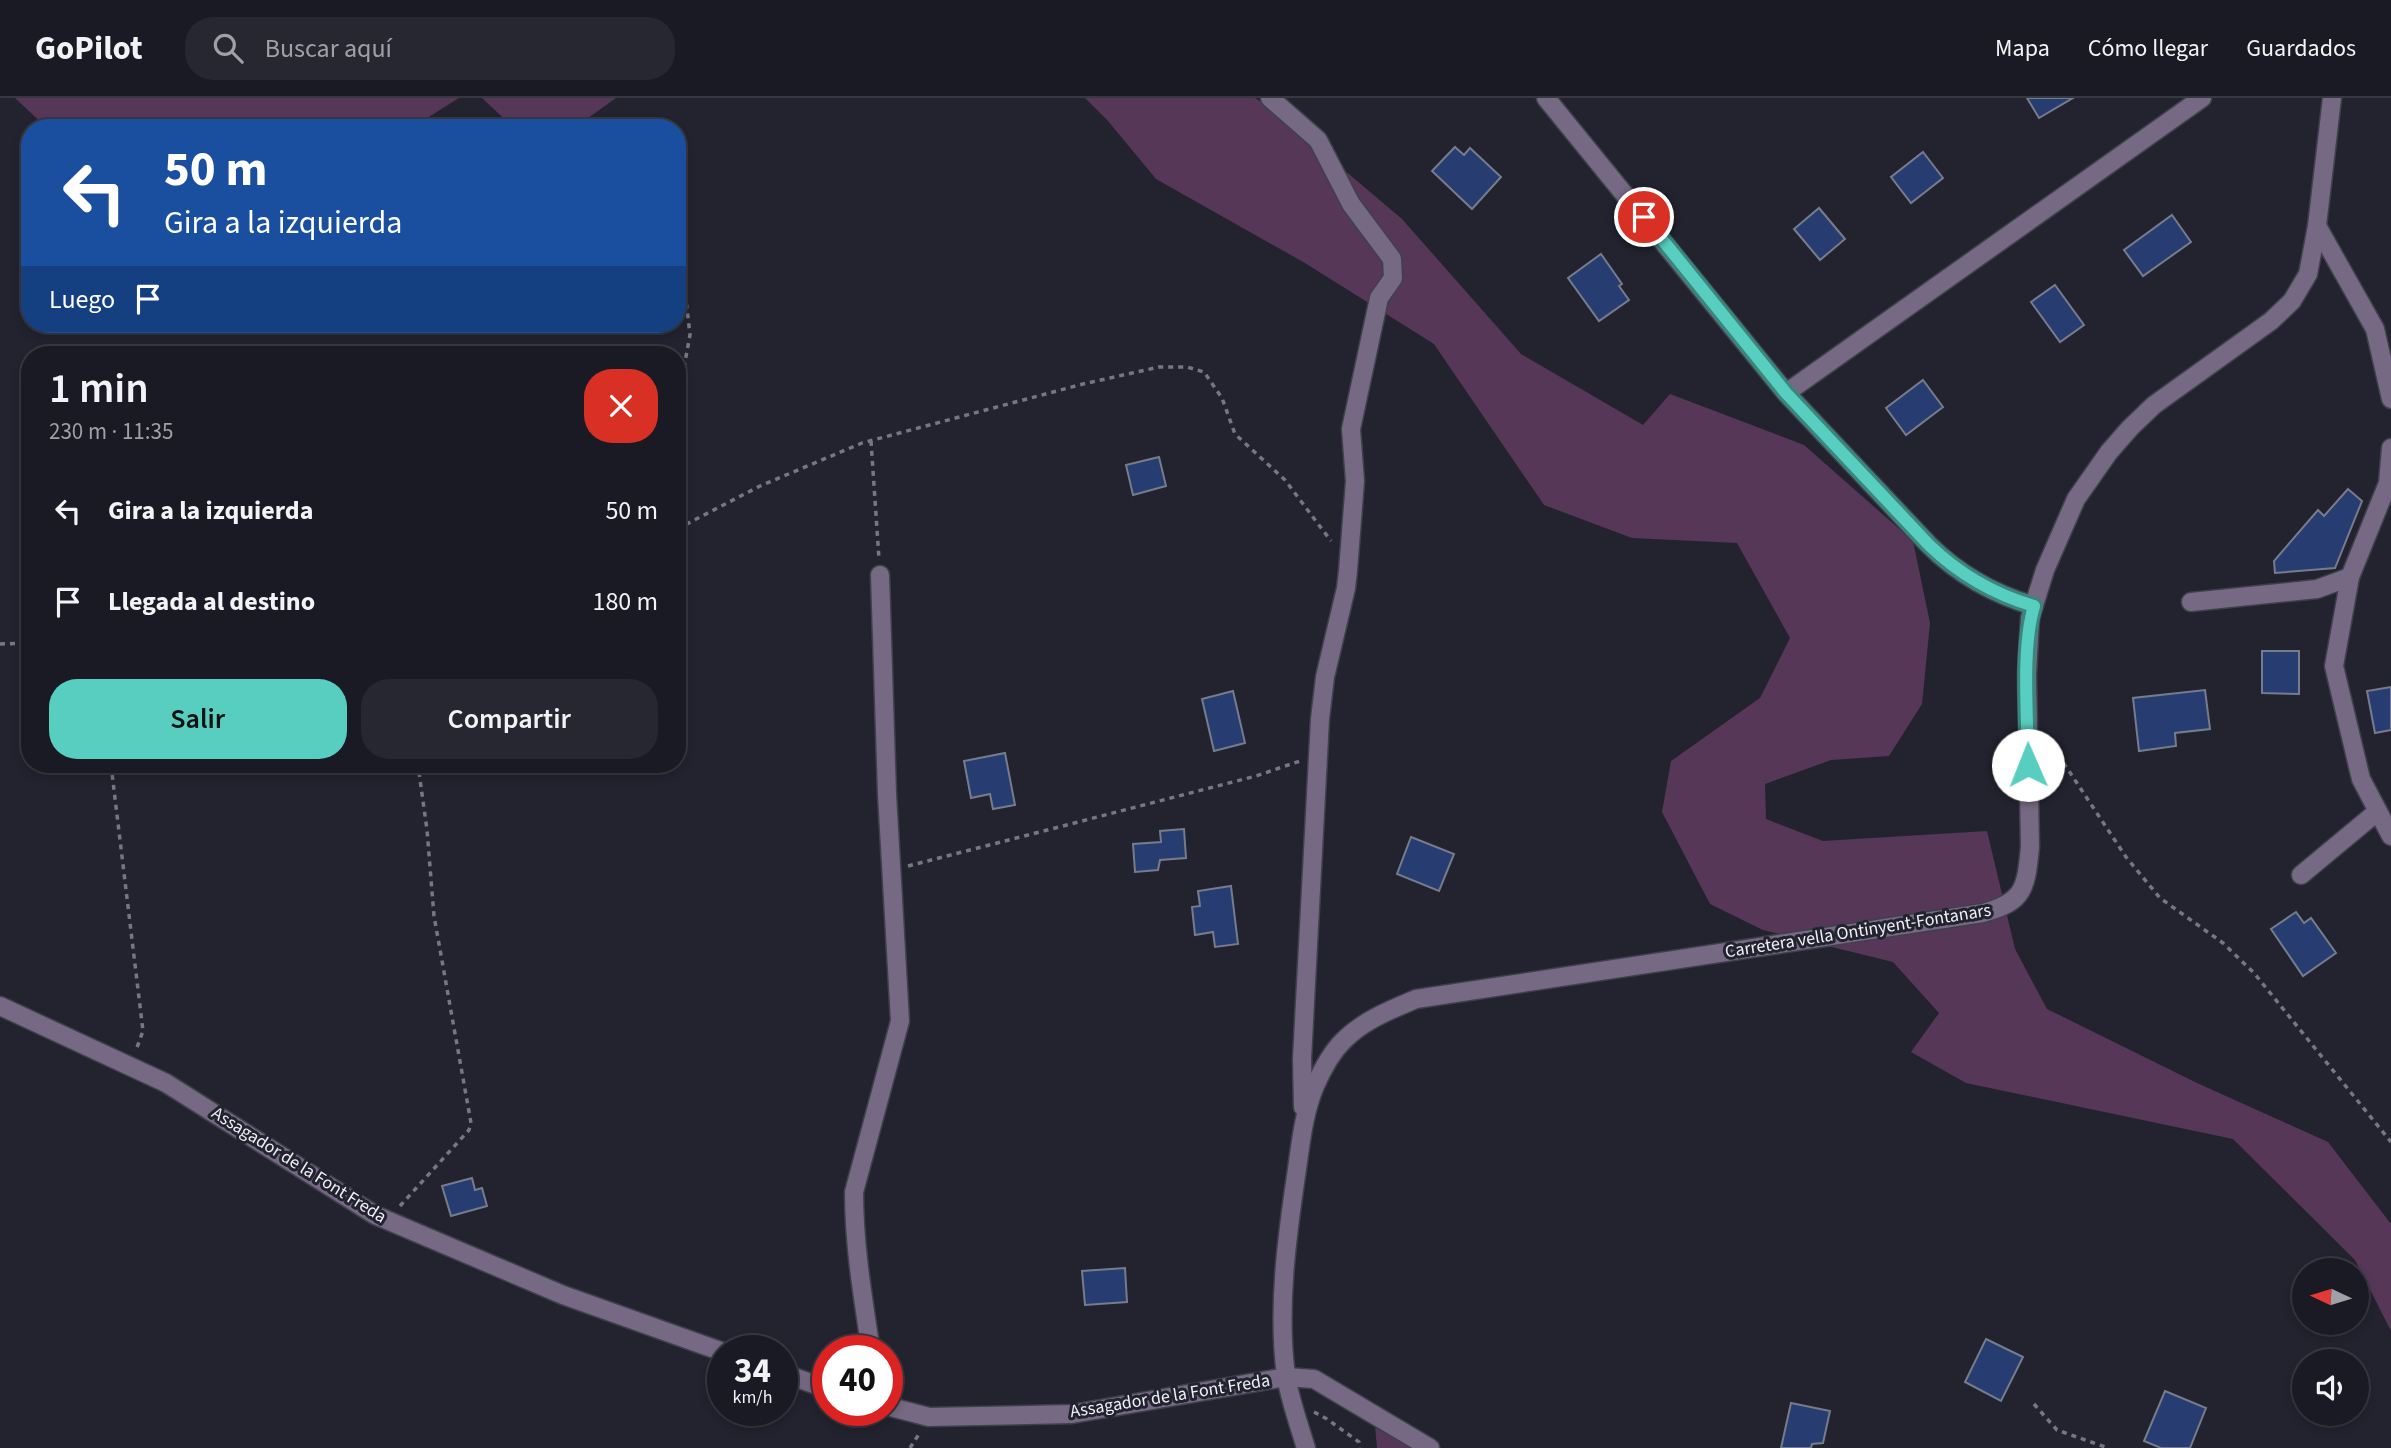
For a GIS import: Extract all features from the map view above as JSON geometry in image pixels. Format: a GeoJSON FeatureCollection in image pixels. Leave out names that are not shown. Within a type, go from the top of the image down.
{"type":"FeatureCollection","features":[{"type":"Feature","properties":{"kind":"street"},"geometry":{"type":"LineString","coordinates":[[1270,98],[1318,140],[1351,204],[1392,260],[1393,278],[1379,298],[1351,429],[1355,481],[1348,571],[1325,677],[1318,754],[1302,1059],[1304,1124]]}},
{"type":"Feature","properties":{"kind":"street"},"geometry":{"type":"LineString","coordinates":[[1546,98],[1786,393],[1949,564],[1999,594],[2034,606]]}},
{"type":"Feature","properties":{"kind":"street"},"geometry":{"type":"LineString","coordinates":[[1786,393],[2202,98]]}},
{"type":"Feature","properties":{"kind":"street","name":"Carretera vella Ontinyent-Fontanars"},"geometry":{"type":"LineString","coordinates":[[1306,1448],[1286,1377],[1283,1312],[1289,1221],[1304,1124],[1315,1086],[1328,1060],[1343,1041],[1362,1025],[1380,1014],[1416,999],[1983,913],[2003,908],[2019,896],[2027,876],[2030,847],[2027,711],[2030,629],[2045,570],[2076,499],[2109,452],[2154,405],[2271,321],[2292,301],[2308,274],[2317,226],[2332,98]]}},
{"type":"Feature","properties":{"kind":"street"},"geometry":{"type":"LineString","coordinates":[[2317,226],[2375,329],[2391,399]]}},
{"type":"Feature","properties":{"kind":"street"},"geometry":{"type":"LineString","coordinates":[[2391,448],[2388,483],[2350,577],[2334,666],[2361,779],[2391,836]]}},
{"type":"Feature","properties":{"kind":"street"},"geometry":{"type":"LineString","coordinates":[[869,1335],[854,1219],[855,1192],[900,1021],[887,794],[880,575]]}},
{"type":"Feature","properties":{"kind":"street"},"geometry":{"type":"LineString","coordinates":[[2191,602],[2317,589],[2350,577]]}},
{"type":"Feature","properties":{"kind":"street"},"geometry":{"type":"LineString","coordinates":[[2301,874],[2378,811]]}},
{"type":"Feature","properties":{"kind":"street","name":"Assagador de la Font Freda"},"geometry":{"type":"LineString","coordinates":[[0,1006],[166,1083],[374,1215],[564,1295],[707,1346]]}},
{"type":"Feature","properties":{"kind":"street","name":"Assagador de la Font Freda"},"geometry":{"type":"LineString","coordinates":[[903,1410],[929,1417],[1072,1414],[1286,1377],[1314,1379],[1430,1448]]}},
{"type":"Feature","properties":{"kind":"path"},"geometry":{"type":"LineString","coordinates":[[686,300],[690,335],[686,357]]}},
{"type":"Feature","properties":{"kind":"path"},"geometry":{"type":"LineString","coordinates":[[686,525],[760,486],[871,440],[1083,384],[1159,367],[1187,366],[1204,372],[1222,398],[1235,434],[1285,480],[1322,528],[1348,571]]}},
{"type":"Feature","properties":{"kind":"path"},"geometry":{"type":"LineString","coordinates":[[871,440],[880,575]]}},
{"type":"Feature","properties":{"kind":"path"},"geometry":{"type":"LineString","coordinates":[[0,644],[21,643]]}},
{"type":"Feature","properties":{"kind":"path"},"geometry":{"type":"LineString","coordinates":[[2027,711],[2126,856],[2160,898],[2223,943],[2254,973],[2391,1142]]}},
{"type":"Feature","properties":{"kind":"path"},"geometry":{"type":"LineString","coordinates":[[891,870],[1256,776],[1318,754]]}},
{"type":"Feature","properties":{"kind":"path"},"geometry":{"type":"LineString","coordinates":[[112,773],[143,1031],[130,1066]]}},
{"type":"Feature","properties":{"kind":"path"},"geometry":{"type":"LineString","coordinates":[[386,1220],[469,1130],[471,1123],[434,916],[419,773]]}},
{"type":"Feature","properties":{"kind":"path"},"geometry":{"type":"LineString","coordinates":[[1293,1402],[1327,1419],[1359,1442],[1360,1448]]}},
{"type":"Feature","properties":{"kind":"path"},"geometry":{"type":"LineString","coordinates":[[2035,1404],[2057,1430],[2108,1448]]}},
{"type":"Feature","properties":{"kind":"shaded area"},"geometry":{"type":"Polygon","coordinates":[[[15,98],[459,98],[425,119],[37,119],[15,98]]]}},
{"type":"Feature","properties":{"kind":"shaded area"},"geometry":{"type":"Polygon","coordinates":[[[482,98],[616,98],[587,119],[504,119],[482,98]]]}},
{"type":"Feature","properties":{"kind":"shaded area"},"geometry":{"type":"Polygon","coordinates":[[[1085,98],[1255,98],[1272,109],[1402,219],[1521,354],[1643,425],[1670,394],[1804,445],[1913,541],[1930,623],[1922,704],[1889,756],[1831,760],[1765,784],[1766,819],[1823,841],[1987,831],[2015,949],[2047,1009],[2197,1083],[2328,1142],[2391,1224],[2391,1331],[2370,1290],[2370,1258],[2353,1258],[2233,1139],[1966,1083],[1911,1052],[1939,1013],[1893,962],[1763,930],[1710,904],[1662,812],[1671,761],[1760,698],[1790,638],[1737,543],[1632,538],[1544,505],[1434,344],[1305,263],[1156,179],[1108,121],[1085,98]]]}},
{"type":"Feature","properties":{"kind":"shaded area"},"geometry":{"type":"Polygon","coordinates":[[[1374,1414],[1419,1448],[1377,1448],[1374,1414]]]}},
{"type":"Feature","properties":{"kind":"building"},"geometry":{"type":"Polygon","coordinates":[[[2027,98],[2073,98],[2039,118],[2027,98]]]}},
{"type":"Feature","properties":{"kind":"building"},"geometry":{"type":"Polygon","coordinates":[[[1455,147],[1464,155],[1470,148],[1501,177],[1472,209],[1432,171],[1455,147]]]}},
{"type":"Feature","properties":{"kind":"building"},"geometry":{"type":"Polygon","coordinates":[[[1923,152],[1943,178],[1911,203],[1891,177],[1923,152]]]}},
{"type":"Feature","properties":{"kind":"building"},"geometry":{"type":"Polygon","coordinates":[[[1819,208],[1845,239],[1820,260],[1794,229],[1819,208]]]}},
{"type":"Feature","properties":{"kind":"building"},"geometry":{"type":"Polygon","coordinates":[[[2172,215],[2191,242],[2143,276],[2124,250],[2172,215]]]}},
{"type":"Feature","properties":{"kind":"building"},"geometry":{"type":"Polygon","coordinates":[[[1601,254],[1622,284],[1619,286],[1629,300],[1599,321],[1568,278],[1601,254]]]}},
{"type":"Feature","properties":{"kind":"building"},"geometry":{"type":"Polygon","coordinates":[[[2055,285],[2084,325],[2060,342],[2031,302],[2055,285]]]}},
{"type":"Feature","properties":{"kind":"building"},"geometry":{"type":"Polygon","coordinates":[[[1923,380],[1943,407],[1906,435],[1886,408],[1923,380]]]}},
{"type":"Feature","properties":{"kind":"building"},"geometry":{"type":"Polygon","coordinates":[[[1159,457],[1166,486],[1133,495],[1126,465],[1159,457]]]}},
{"type":"Feature","properties":{"kind":"building"},"geometry":{"type":"Polygon","coordinates":[[[2348,489],[2362,501],[2335,568],[2275,573],[2274,561],[2318,510],[2324,516],[2348,489]]]}},
{"type":"Feature","properties":{"kind":"building"},"geometry":{"type":"Polygon","coordinates":[[[2262,651],[2299,651],[2299,694],[2262,693],[2262,651]]]}},
{"type":"Feature","properties":{"kind":"building"},"geometry":{"type":"Polygon","coordinates":[[[2391,687],[2391,730],[2375,733],[2367,691],[2391,687]]]}},
{"type":"Feature","properties":{"kind":"building"},"geometry":{"type":"Polygon","coordinates":[[[2205,690],[2210,729],[2175,733],[2176,746],[2139,751],[2133,698],[2205,690]]]}},
{"type":"Feature","properties":{"kind":"building"},"geometry":{"type":"Polygon","coordinates":[[[1233,691],[1245,743],[1214,751],[1202,699],[1233,691]]]}},
{"type":"Feature","properties":{"kind":"building"},"geometry":{"type":"Polygon","coordinates":[[[1005,753],[1015,805],[993,809],[990,794],[971,798],[964,761],[1005,753]]]}},
{"type":"Feature","properties":{"kind":"building"},"geometry":{"type":"Polygon","coordinates":[[[1184,829],[1186,858],[1160,860],[1158,870],[1135,872],[1133,844],[1161,842],[1160,831],[1184,829]]]}},
{"type":"Feature","properties":{"kind":"building"},"geometry":{"type":"Polygon","coordinates":[[[1411,837],[1454,854],[1439,891],[1397,874],[1411,837]]]}},
{"type":"Feature","properties":{"kind":"building"},"geometry":{"type":"Polygon","coordinates":[[[1231,886],[1238,944],[1215,947],[1213,932],[1195,935],[1192,907],[1200,906],[1198,891],[1231,886]]]}},
{"type":"Feature","properties":{"kind":"building"},"geometry":{"type":"Polygon","coordinates":[[[2296,912],[2304,923],[2311,918],[2336,953],[2303,976],[2271,929],[2296,912]]]}},
{"type":"Feature","properties":{"kind":"building"},"geometry":{"type":"Polygon","coordinates":[[[472,1178],[475,1190],[482,1188],[487,1206],[451,1216],[442,1186],[472,1178]]]}},
{"type":"Feature","properties":{"kind":"building"},"geometry":{"type":"Polygon","coordinates":[[[1125,1268],[1127,1302],[1085,1305],[1082,1271],[1125,1268]]]}},
{"type":"Feature","properties":{"kind":"building"},"geometry":{"type":"Polygon","coordinates":[[[1986,1339],[2023,1357],[2001,1401],[1965,1382],[1986,1339]]]}},
{"type":"Feature","properties":{"kind":"building"},"geometry":{"type":"Polygon","coordinates":[[[2165,1391],[2206,1408],[2190,1448],[2161,1448],[2144,1441],[2165,1391]]]}},
{"type":"Feature","properties":{"kind":"building"},"geometry":{"type":"Polygon","coordinates":[[[1791,1403],[1830,1411],[1823,1443],[1812,1444],[1811,1448],[1781,1448],[1791,1403]]]}},
{"type":"Feature","properties":{"kind":"route"},"geometry":{"type":"LineString","coordinates":[[1644,217],[1786,393],[1929,545],[1949,564],[1974,581],[1999,594],[2034,606],[2027,675],[2028,765]]}}]}
